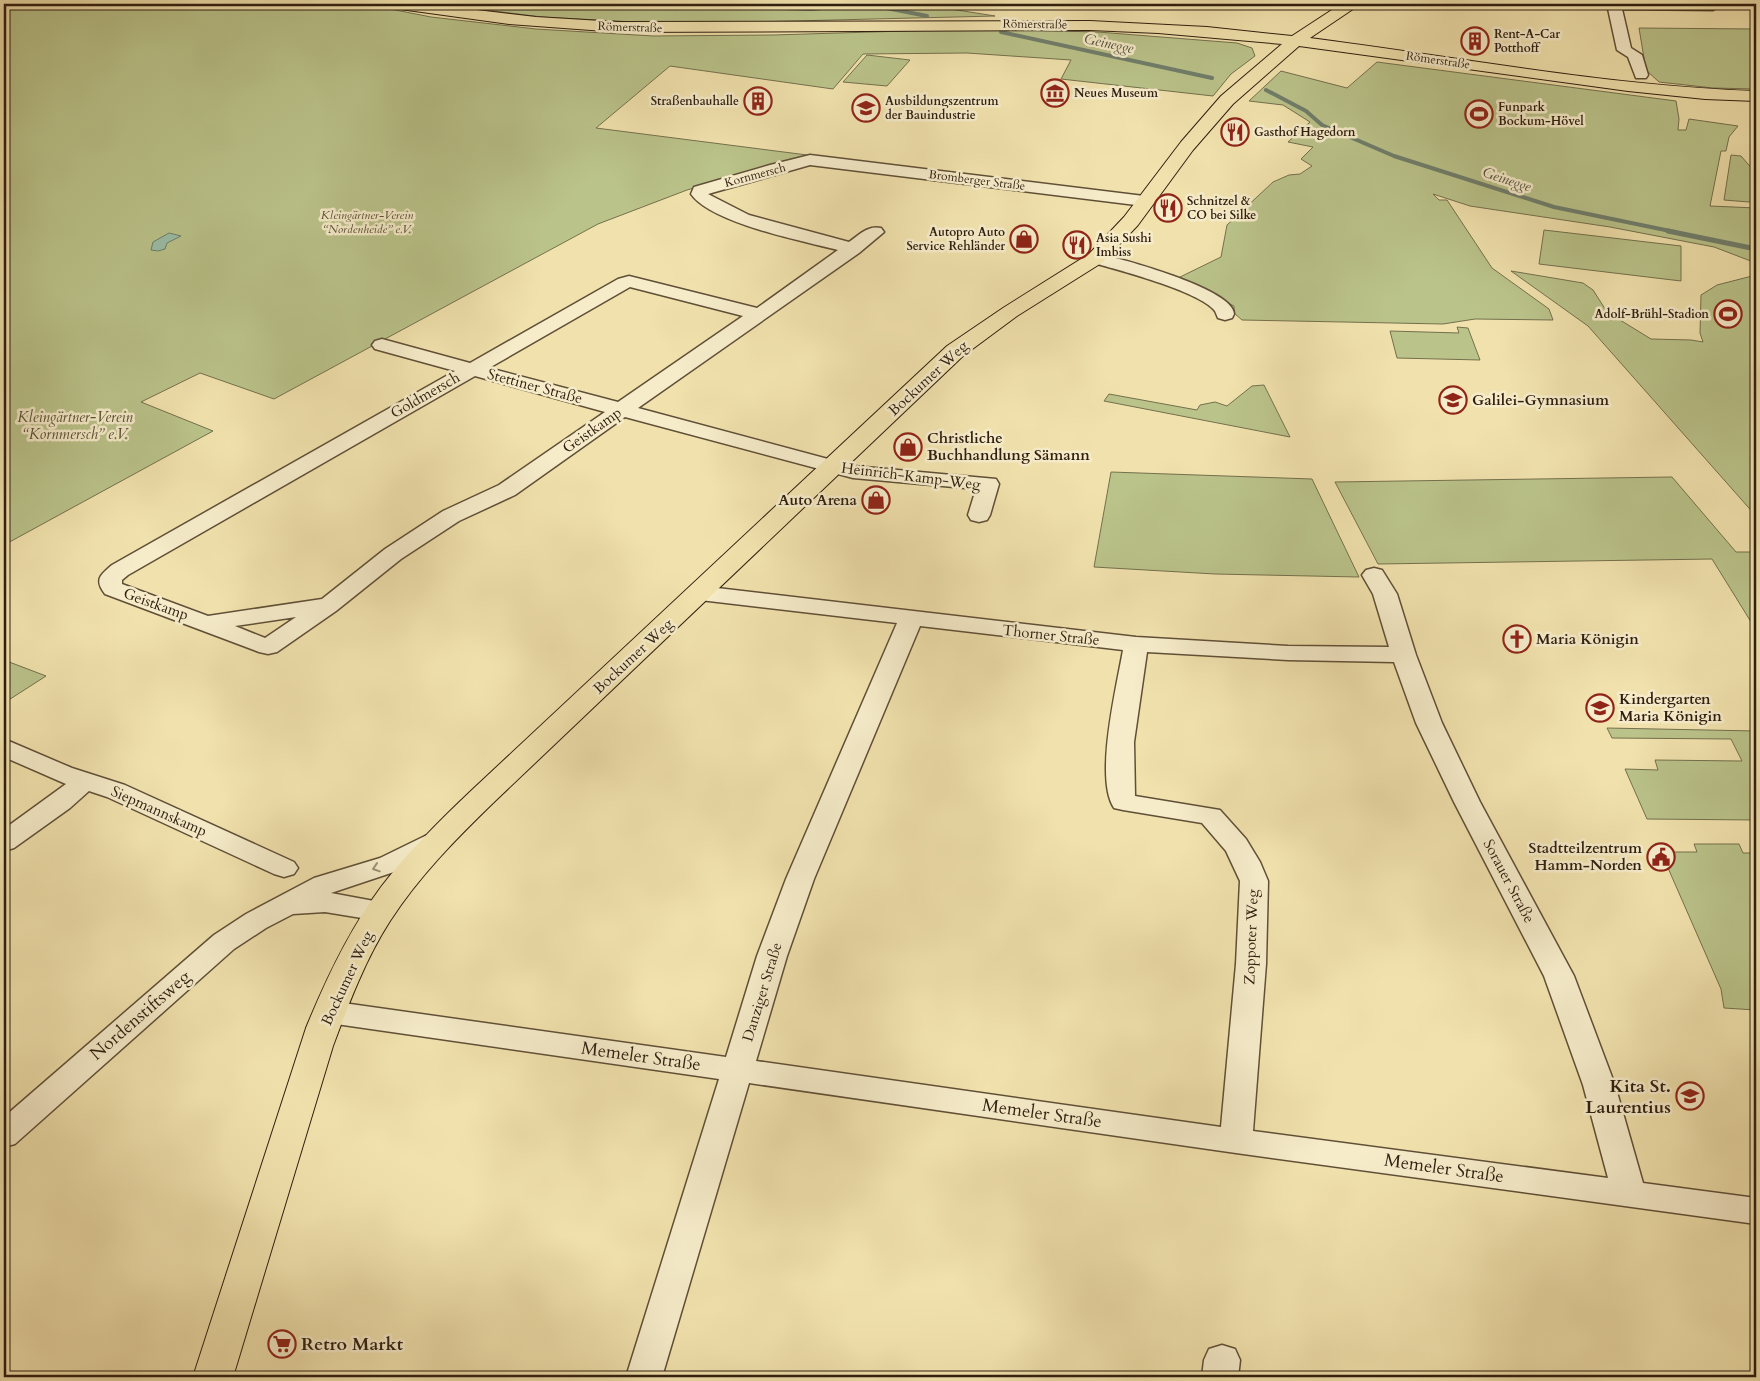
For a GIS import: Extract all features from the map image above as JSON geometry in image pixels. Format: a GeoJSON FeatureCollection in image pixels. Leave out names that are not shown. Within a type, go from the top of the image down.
{"type":"FeatureCollection","features":[{"type":"Feature","properties":{"kind":"main road","name":"Römerstraße"},"geometry":{"type":"LineString","coordinates":[[400,4],[538,22],[617,27],[748,28],[1051,24],[1196,30],[1296,40],[1641,88],[1756,96]]}},
{"type":"Feature","properties":{"kind":"main road","name":"Bockumer Weg"},"geometry":{"type":"LineString","coordinates":[[213,1377],[316,1046],[329,1012],[352,958],[380,911],[436,842],[955,351],[974,336],[1096,258],[1117,237],[1187,146],[1227,100],[1296,40],[1350,4]]}},
{"type":"Feature","properties":{"kind":"street"},"geometry":{"type":"LineString","coordinates":[[1640,75],[1636,55],[1624,50],[1614,4],[1713,6]]}},
{"type":"Feature","properties":{"kind":"street","name":"Bromberger Straße"},"geometry":{"type":"LineString","coordinates":[[810,160],[1144,201]]}},
{"type":"Feature","properties":{"kind":"street","name":"Kornmersch"},"geometry":{"type":"LineString","coordinates":[[810,160],[776,168],[700,191],[699,194],[703,199],[743,219],[853,249]]}},
{"type":"Feature","properties":{"kind":"street","name":"Geistkamp"},"geometry":{"type":"LineString","coordinates":[[109,581],[113,589],[268,647],[328,606],[393,554],[451,516],[507,490],[758,314],[764,312],[875,232]]}},
{"type":"Feature","properties":{"kind":"street"},"geometry":{"type":"LineString","coordinates":[[1096,258],[1143,271],[1190,290],[1216,303],[1225,310],[1225,314]]}},
{"type":"Feature","properties":{"kind":"street","name":"Goldmersch"},"geometry":{"type":"LineString","coordinates":[[109,581],[120,570],[470,369],[629,281],[758,314]]}},
{"type":"Feature","properties":{"kind":"street","name":"Stettiner Straße"},"geometry":{"type":"LineString","coordinates":[[382,345],[833,467]]}},
{"type":"Feature","properties":{"kind":"street","name":"Heinrich-Kamp-Weg"},"geometry":{"type":"LineString","coordinates":[[833,467],[853,472],[988,484],[979,515]]}},
{"type":"Feature","properties":{"kind":"street","name":"Sorauer Straße"},"geometry":{"type":"LineString","coordinates":[[1374,575],[1385,594],[1404,655],[1429,723],[1467,802],[1559,976],[1599,1085],[1629,1193]]}},
{"type":"Feature","properties":{"kind":"street","name":"Thorner Straße"},"geometry":{"type":"LineString","coordinates":[[700,593],[1136,644],[1279,653],[1404,655]]}},
{"type":"Feature","properties":{"kind":"street","name":"Geistkamp"},"geometry":{"type":"LineString","coordinates":[[207,623],[328,606]]}},
{"type":"Feature","properties":{"kind":"street","name":"Danziger Straße"},"geometry":{"type":"LineString","coordinates":[[644,1377],[739,1070],[772,956],[800,879],[911,619]]}},
{"type":"Feature","properties":{"kind":"street","name":"Zoppoter Weg"},"geometry":{"type":"LineString","coordinates":[[1136,644],[1120,749],[1119,778],[1123,802],[1210,816],[1221,825],[1238,846],[1250,868],[1254,881],[1251,964],[1236,1141]]}},
{"type":"Feature","properties":{"kind":"street","name":"Siepmannskamp"},"geometry":{"type":"LineString","coordinates":[[4,747],[84,782],[116,791],[284,868]]}},
{"type":"Feature","properties":{"kind":"street"},"geometry":{"type":"LineString","coordinates":[[4,842],[61,802],[84,782]]}},
{"type":"Feature","properties":{"kind":"street","name":"Nordenstiftsweg"},"geometry":{"type":"LineString","coordinates":[[4,1135],[224,942],[256,920],[285,907],[324,885],[390,864],[436,842]]}},
{"type":"Feature","properties":{"kind":"street","name":"Nordenstiftsweg"},"geometry":{"type":"LineString","coordinates":[[285,907],[306,902],[324,902],[380,911]]}},
{"type":"Feature","properties":{"kind":"street","name":"Memeler Straße"},"geometry":{"type":"LineString","coordinates":[[329,1012],[1236,1141],[1756,1211]]}},
{"type":"Feature","properties":{"kind":"green space"},"geometry":{"type":"Polygon","coordinates":[[[4,4],[365,4],[431,17],[536,29],[653,36],[773,35],[971,29],[1098,32],[1237,43],[1252,48],[1255,56],[1231,74],[1213,96],[1061,79],[1071,60],[967,53],[863,54],[833,89],[670,66],[596,128],[815,156],[789,160],[687,190],[598,224],[274,399],[200,373],[141,402],[213,431],[4,545],[4,4]]]}},
{"type":"Feature","properties":{"kind":"green space"},"geometry":{"type":"Polygon","coordinates":[[[437,4],[919,4],[995,16],[672,24],[542,17],[437,4]]]}},
{"type":"Feature","properties":{"kind":"green space"},"geometry":{"type":"Polygon","coordinates":[[[1639,28],[1756,29],[1756,89],[1713,88],[1659,82],[1646,70],[1639,28]]]}},
{"type":"Feature","properties":{"kind":"green space"},"geometry":{"type":"Polygon","coordinates":[[[867,55],[910,60],[887,86],[843,82],[867,55]]]}},
{"type":"Feature","properties":{"kind":"green space"},"geometry":{"type":"Polygon","coordinates":[[[1377,62],[1676,101],[1679,119],[1678,130],[1686,130],[1689,119],[1738,126],[1729,137],[1726,151],[1721,151],[1710,206],[1756,208],[1756,263],[1714,247],[1610,227],[1470,206],[1433,194],[1439,200],[1447,200],[1492,268],[1549,309],[1553,320],[1475,319],[1443,324],[1242,320],[1234,313],[1234,306],[1178,278],[1221,257],[1227,225],[1273,182],[1289,175],[1300,174],[1312,166],[1301,159],[1313,147],[1288,142],[1310,122],[1283,105],[1249,101],[1281,71],[1347,88],[1377,62]]]}},
{"type":"Feature","properties":{"kind":"green space"},"geometry":{"type":"Polygon","coordinates":[[[1731,155],[1741,156],[1754,171],[1756,199],[1749,202],[1724,200],[1731,155]]]}},
{"type":"Feature","properties":{"kind":"green space"},"geometry":{"type":"Polygon","coordinates":[[[1544,230],[1681,246],[1681,281],[1539,264],[1544,230]]]}},
{"type":"Feature","properties":{"kind":"green space"},"geometry":{"type":"Polygon","coordinates":[[[1511,271],[1583,283],[1593,290],[1607,312],[1651,339],[1703,342],[1700,333],[1701,295],[1717,285],[1756,275],[1756,516],[1588,326],[1511,271]]]}},
{"type":"Feature","properties":{"kind":"green space"},"geometry":{"type":"Polygon","coordinates":[[[1457,327],[1468,328],[1480,360],[1397,358],[1390,331],[1459,333],[1457,327]]]}},
{"type":"Feature","properties":{"kind":"green space"},"geometry":{"type":"Polygon","coordinates":[[[1264,385],[1290,437],[1104,401],[1109,394],[1197,410],[1200,405],[1215,402],[1227,406],[1252,386],[1264,385]]]}},
{"type":"Feature","properties":{"kind":"green space"},"geometry":{"type":"Polygon","coordinates":[[[1111,472],[1312,479],[1359,577],[1215,574],[1094,567],[1111,472]]]}},
{"type":"Feature","properties":{"kind":"green space"},"geometry":{"type":"Polygon","coordinates":[[[1672,477],[1736,552],[1756,552],[1756,630],[1712,559],[1378,564],[1335,482],[1672,477]]]}},
{"type":"Feature","properties":{"kind":"green space"},"geometry":{"type":"Polygon","coordinates":[[[4,660],[46,676],[4,703],[4,660]]]}},
{"type":"Feature","properties":{"kind":"green space"},"geometry":{"type":"Polygon","coordinates":[[[1607,728],[1756,731],[1756,820],[1647,819],[1625,769],[1658,770],[1655,760],[1742,761],[1731,739],[1612,738],[1607,728]]]}},
{"type":"Feature","properties":{"kind":"green space"},"geometry":{"type":"Polygon","coordinates":[[[1694,844],[1739,844],[1743,853],[1756,853],[1756,1010],[1724,1008],[1721,989],[1661,852],[1697,852],[1694,844]]]}},
{"type":"Feature","properties":{"kind":"shaded area"},"geometry":{"type":"Polygon","coordinates":[[[169,233],[181,236],[167,243],[165,249],[151,250],[153,242],[169,233]]]}},
{"type":"Feature","properties":{"kind":"waterway","name":"Geinegge"},"geometry":{"type":"LineString","coordinates":[[781,4],[783,8],[811,9],[866,4],[927,16]]}},
{"type":"Feature","properties":{"kind":"waterway","name":"Geinegge"},"geometry":{"type":"LineString","coordinates":[[1001,32],[1212,78]]}},
{"type":"Feature","properties":{"kind":"waterway","name":"Geinegge"},"geometry":{"type":"LineString","coordinates":[[1266,90],[1306,111],[1322,125],[1394,156],[1554,207],[1675,232]]}},
{"type":"Feature","properties":{"kind":"waterway","name":"Geinegge"},"geometry":{"type":"LineString","coordinates":[[1668,231],[1756,249]]}},
{"type":"Feature","properties":{"kind":"place","name":"Rent-A-Car Potthoff"},"geometry":{"type":"Point","coordinates":[1475,41]}},
{"type":"Feature","properties":{"kind":"place","name":"Neues Museum"},"geometry":{"type":"Point","coordinates":[1055,93]}},
{"type":"Feature","properties":{"kind":"place","name":"Straßenbauhalle"},"geometry":{"type":"Point","coordinates":[758,101]}},
{"type":"Feature","properties":{"kind":"place","name":"Ausbildungszentrum der Bauindustrie"},"geometry":{"type":"Point","coordinates":[866,108]}},
{"type":"Feature","properties":{"kind":"place","name":"Funpark Bockum-Hövel"},"geometry":{"type":"Point","coordinates":[1479,114]}},
{"type":"Feature","properties":{"kind":"place","name":"Gasthof Hagedorn"},"geometry":{"type":"Point","coordinates":[1235,132]}},
{"type":"Feature","properties":{"kind":"place","name":"Schnitzel & CO bei Silke"},"geometry":{"type":"Point","coordinates":[1168,208]}},
{"type":"Feature","properties":{"kind":"place","name":"Autopro Auto Service Rehländer"},"geometry":{"type":"Point","coordinates":[1024,239]}},
{"type":"Feature","properties":{"kind":"place","name":"Asia Sushi Imbiss"},"geometry":{"type":"Point","coordinates":[1077,245]}},
{"type":"Feature","properties":{"kind":"place","name":"Adolf-Brühl-Stadion"},"geometry":{"type":"Point","coordinates":[1728,314]}},
{"type":"Feature","properties":{"kind":"place","name":"Galilei-Gymnasium"},"geometry":{"type":"Point","coordinates":[1453,400]}},
{"type":"Feature","properties":{"kind":"place","name":"Christliche Buchhandlung Sämann"},"geometry":{"type":"Point","coordinates":[908,447]}},
{"type":"Feature","properties":{"kind":"place","name":"Auto Arena"},"geometry":{"type":"Point","coordinates":[876,500]}},
{"type":"Feature","properties":{"kind":"place","name":"Maria Königin"},"geometry":{"type":"Point","coordinates":[1517,639]}},
{"type":"Feature","properties":{"kind":"place","name":"Kindergarten Maria Königin"},"geometry":{"type":"Point","coordinates":[1600,708]}},
{"type":"Feature","properties":{"kind":"place","name":"Stadtteilzentrum Hamm-Norden"},"geometry":{"type":"Point","coordinates":[1661,857]}},
{"type":"Feature","properties":{"kind":"place","name":"Kita St. Laurentius"},"geometry":{"type":"Point","coordinates":[1690,1096]}},
{"type":"Feature","properties":{"kind":"place","name":"Retro Markt"},"geometry":{"type":"Point","coordinates":[282,1344]}},
{"type":"Feature","properties":{"kind":"park label","name":"Kleingärtner-Verein “Nordenheide” e.V."},"geometry":{"type":"Point","coordinates":[367,222]}},
{"type":"Feature","properties":{"kind":"park label","name":"Kleingärtner-Verein “Kornmersch” e.V."},"geometry":{"type":"Point","coordinates":[75,426]}}]}
